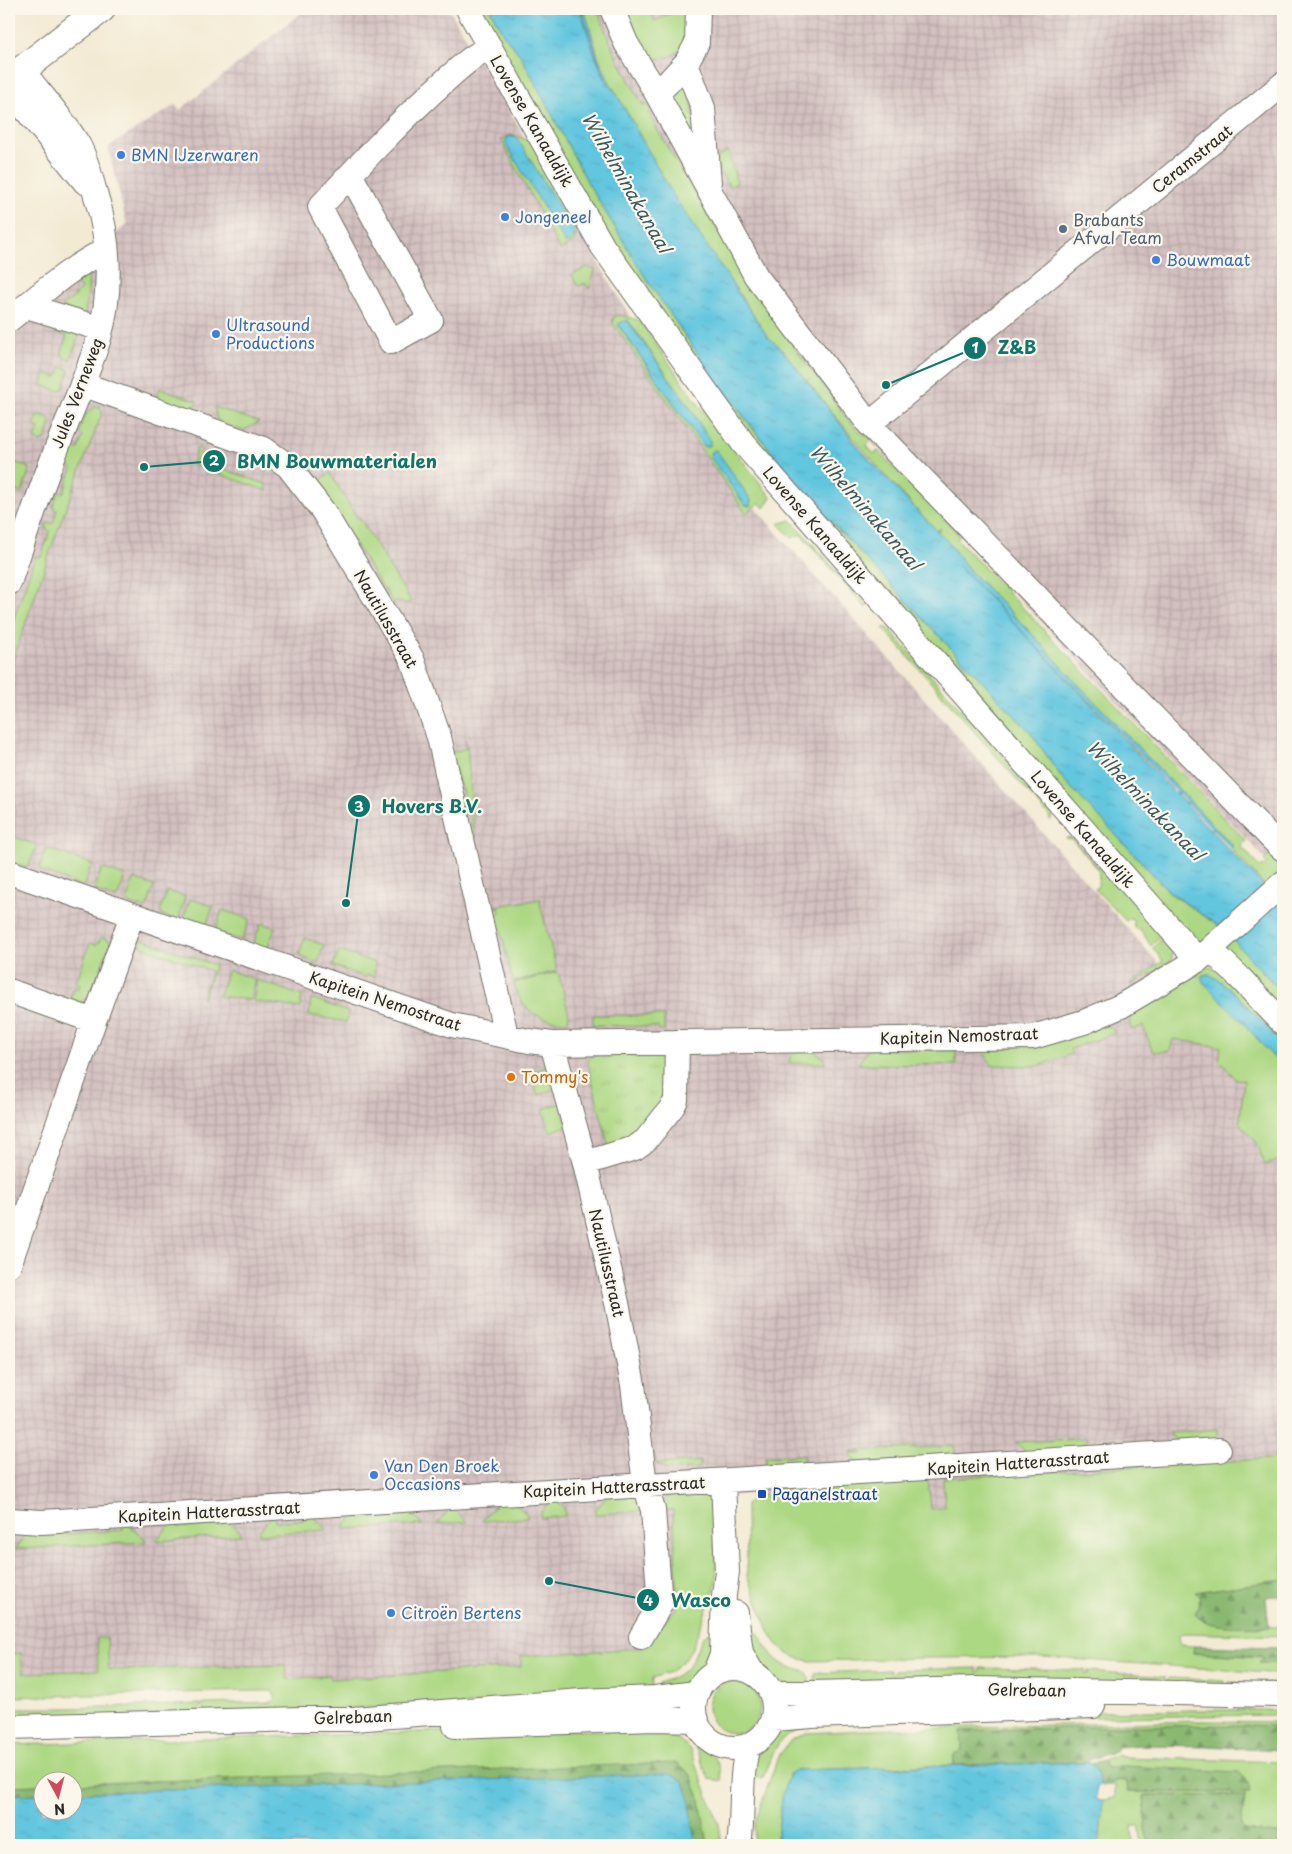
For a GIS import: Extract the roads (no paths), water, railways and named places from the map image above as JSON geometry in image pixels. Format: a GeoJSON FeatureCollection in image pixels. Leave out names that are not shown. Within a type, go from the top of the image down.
{"type":"FeatureCollection","features":[{"type":"Feature","properties":{"kind":"main road"},"geometry":{"type":"LineString","coordinates":[[12,85],[101,9]]}},
{"type":"Feature","properties":{"kind":"street","name":"Lovense Kanaaldijk"},"geometry":{"type":"LineString","coordinates":[[468,9],[604,247],[743,444],[1283,1023]]}},
{"type":"Feature","properties":{"kind":"street"},"geometry":{"type":"LineString","coordinates":[[612,9],[626,43],[756,276],[869,424],[1283,849]]}},
{"type":"Feature","properties":{"kind":"street"},"geometry":{"type":"LineString","coordinates":[[656,94],[686,62],[697,43],[698,9]]}},
{"type":"Feature","properties":{"kind":"street","name":"Lovense Kanaaldijk"},"geometry":{"type":"LineString","coordinates":[[349,176],[356,185],[431,320],[391,342],[320,207],[349,176],[421,102],[476,53],[490,47]]}},
{"type":"Feature","properties":{"kind":"street"},"geometry":{"type":"LineString","coordinates":[[686,62],[703,108],[710,191]]}},
{"type":"Feature","properties":{"kind":"street","name":"Ceramstraat"},"geometry":{"type":"LineString","coordinates":[[869,424],[1283,84]]}},
{"type":"Feature","properties":{"kind":"street","name":"Jules Verneweg"},"geometry":{"type":"LineString","coordinates":[[9,583],[52,459],[82,384],[101,329],[106,304],[106,250],[102,212],[86,162],[79,146],[40,94],[12,85]]}},
{"type":"Feature","properties":{"kind":"street"},"geometry":{"type":"LineString","coordinates":[[18,313],[89,258],[106,250]]}},
{"type":"Feature","properties":{"kind":"street"},"geometry":{"type":"LineString","coordinates":[[18,313],[101,329]]}},
{"type":"Feature","properties":{"kind":"street","name":"Nautilusstraat"},"geometry":{"type":"LineString","coordinates":[[82,384],[264,449],[288,466],[323,510],[412,658],[439,737],[506,1035]]}},
{"type":"Feature","properties":{"kind":"street","name":"Kapitein Nemostraat"},"geometry":{"type":"LineString","coordinates":[[9,872],[452,1025],[552,1044],[1033,1036],[1084,1022],[1120,1006],[1212,948],[1277,887]]}},
{"type":"Feature","properties":{"kind":"street"},"geometry":{"type":"LineString","coordinates":[[9,1265],[132,915]]}},
{"type":"Feature","properties":{"kind":"street"},"geometry":{"type":"LineString","coordinates":[[9,992],[94,1021]]}},
{"type":"Feature","properties":{"kind":"street"},"geometry":{"type":"LineString","coordinates":[[584,1163],[635,1148],[646,1140],[673,1106],[676,1100],[677,1042]]}},
{"type":"Feature","properties":{"kind":"street","name":"Nautilusstraat"},"geometry":{"type":"LineString","coordinates":[[552,1044],[584,1163],[621,1321],[633,1385],[645,1485],[653,1510],[660,1605],[641,1636]]}},
{"type":"Feature","properties":{"kind":"street","name":"Kapitein Hatterasstraat"},"geometry":{"type":"LineString","coordinates":[[9,1520],[52,1521],[1219,1450]]}},
{"type":"Feature","properties":{"kind":"street"},"geometry":{"type":"LineString","coordinates":[[715,1672],[722,1654],[724,1595],[727,1572],[723,1481]]}},
{"type":"Feature","properties":{"kind":"street"},"geometry":{"type":"LineString","coordinates":[[727,1572],[735,1594],[741,1653],[752,1672]]}},
{"type":"Feature","properties":{"kind":"street"},"geometry":{"type":"LineString","coordinates":[[733,1667],[752,1672],[760,1677],[772,1693],[773,1719],[759,1740],[748,1746],[722,1747],[710,1741],[701,1732],[695,1720],[693,1706],[700,1685],[715,1672],[733,1667]]}},
{"type":"Feature","properties":{"kind":"street","name":"Gelrebaan"},"geometry":{"type":"LineString","coordinates":[[772,1693],[977,1689],[1283,1695]]}},
{"type":"Feature","properties":{"kind":"street","name":"Gelrebaan"},"geometry":{"type":"LineString","coordinates":[[9,1727],[301,1718],[354,1719],[572,1701],[655,1698],[696,1693]]}},
{"type":"Feature","properties":{"kind":"street","name":"Gelrebaan"},"geometry":{"type":"LineString","coordinates":[[773,1719],[1098,1706],[1283,1705]]}},
{"type":"Feature","properties":{"kind":"street","name":"Gelrebaan"},"geometry":{"type":"LineString","coordinates":[[9,1739],[695,1720]]}},
{"type":"Feature","properties":{"kind":"street"},"geometry":{"type":"LineString","coordinates":[[739,1845],[742,1829],[743,1763],[748,1746]]}},
{"type":"Feature","properties":{"kind":"street"},"geometry":{"type":"LineString","coordinates":[[722,1747],[727,1764],[732,1830],[735,1845]]}},
{"type":"Feature","properties":{"kind":"water","name":"Wilhelminakanaal"},"geometry":{"type":"Polygon","coordinates":[[[490,9],[580,9],[596,58],[608,86],[581,9],[584,9],[599,59],[609,81],[673,195],[768,337],[782,349],[861,450],[948,542],[970,571],[1233,846],[1231,848],[958,565],[1266,888],[1283,902],[1283,994],[1223,929],[1171,893],[1131,851],[1063,779],[1031,733],[838,529],[786,470],[715,379],[647,280],[588,183],[521,56],[503,34],[490,9]]]}},
{"type":"Feature","properties":{"kind":"water"},"geometry":{"type":"Polygon","coordinates":[[[511,136],[517,138],[574,231],[574,237],[570,242],[565,243],[505,143],[507,138],[511,136]]]}},
{"type":"Feature","properties":{"kind":"water"},"geometry":{"type":"Polygon","coordinates":[[[627,320],[687,403],[710,441],[710,445],[703,446],[618,324],[627,320]]]}},
{"type":"Feature","properties":{"kind":"water"},"geometry":{"type":"Polygon","coordinates":[[[715,450],[751,500],[750,506],[745,505],[711,458],[710,453],[715,450]]]}},
{"type":"Feature","properties":{"kind":"water"},"geometry":{"type":"Polygon","coordinates":[[[1208,974],[1227,986],[1258,1017],[1283,1046],[1283,1068],[1241,1020],[1203,982],[1201,976],[1208,974]]]}},
{"type":"Feature","properties":{"kind":"water"},"geometry":{"type":"Polygon","coordinates":[[[1089,1762],[1096,1770],[1101,1786],[1096,1787],[1097,1799],[1103,1800],[1100,1838],[1096,1845],[776,1845],[783,1792],[789,1774],[796,1770],[1089,1762]]]}},
{"type":"Feature","properties":{"kind":"water"},"geometry":{"type":"Polygon","coordinates":[[[665,1774],[675,1776],[684,1783],[690,1804],[697,1845],[9,1845],[9,1795],[32,1794],[32,1822],[82,1822],[82,1793],[665,1774]]]}},
{"type":"Feature","properties":{"kind":"place","name":"BMN IJzerwaren"},"geometry":{"type":"Point","coordinates":[121,155]}},
{"type":"Feature","properties":{"kind":"place","name":"Jongeneel"},"geometry":{"type":"Point","coordinates":[505,217]}},
{"type":"Feature","properties":{"kind":"place","name":"Brabants Afval Team"},"geometry":{"type":"Point","coordinates":[1063,229]}},
{"type":"Feature","properties":{"kind":"place","name":"Bouwmaat"},"geometry":{"type":"Point","coordinates":[1156,260]}},
{"type":"Feature","properties":{"kind":"place","name":"Ultrasound Productions"},"geometry":{"type":"Point","coordinates":[216,334]}},
{"type":"Feature","properties":{"kind":"place","name":"Z&B"},"geometry":{"type":"Point","coordinates":[886,385]}},
{"type":"Feature","properties":{"kind":"place","name":"BMN Bouwmaterialen"},"geometry":{"type":"Point","coordinates":[144,467]}},
{"type":"Feature","properties":{"kind":"place","name":"Hovers B.V."},"geometry":{"type":"Point","coordinates":[346,903]}},
{"type":"Feature","properties":{"kind":"place","name":"Tommy's"},"geometry":{"type":"Point","coordinates":[511,1077]}},
{"type":"Feature","properties":{"kind":"place","name":"Van Den Broek Occasions"},"geometry":{"type":"Point","coordinates":[374,1475]}},
{"type":"Feature","properties":{"kind":"place","name":"Paganelstraat"},"geometry":{"type":"Point","coordinates":[762,1494]}},
{"type":"Feature","properties":{"kind":"place","name":"Wasco"},"geometry":{"type":"Point","coordinates":[549,1581]}},
{"type":"Feature","properties":{"kind":"place","name":"Citroën Bertens"},"geometry":{"type":"Point","coordinates":[391,1613]}}]}
